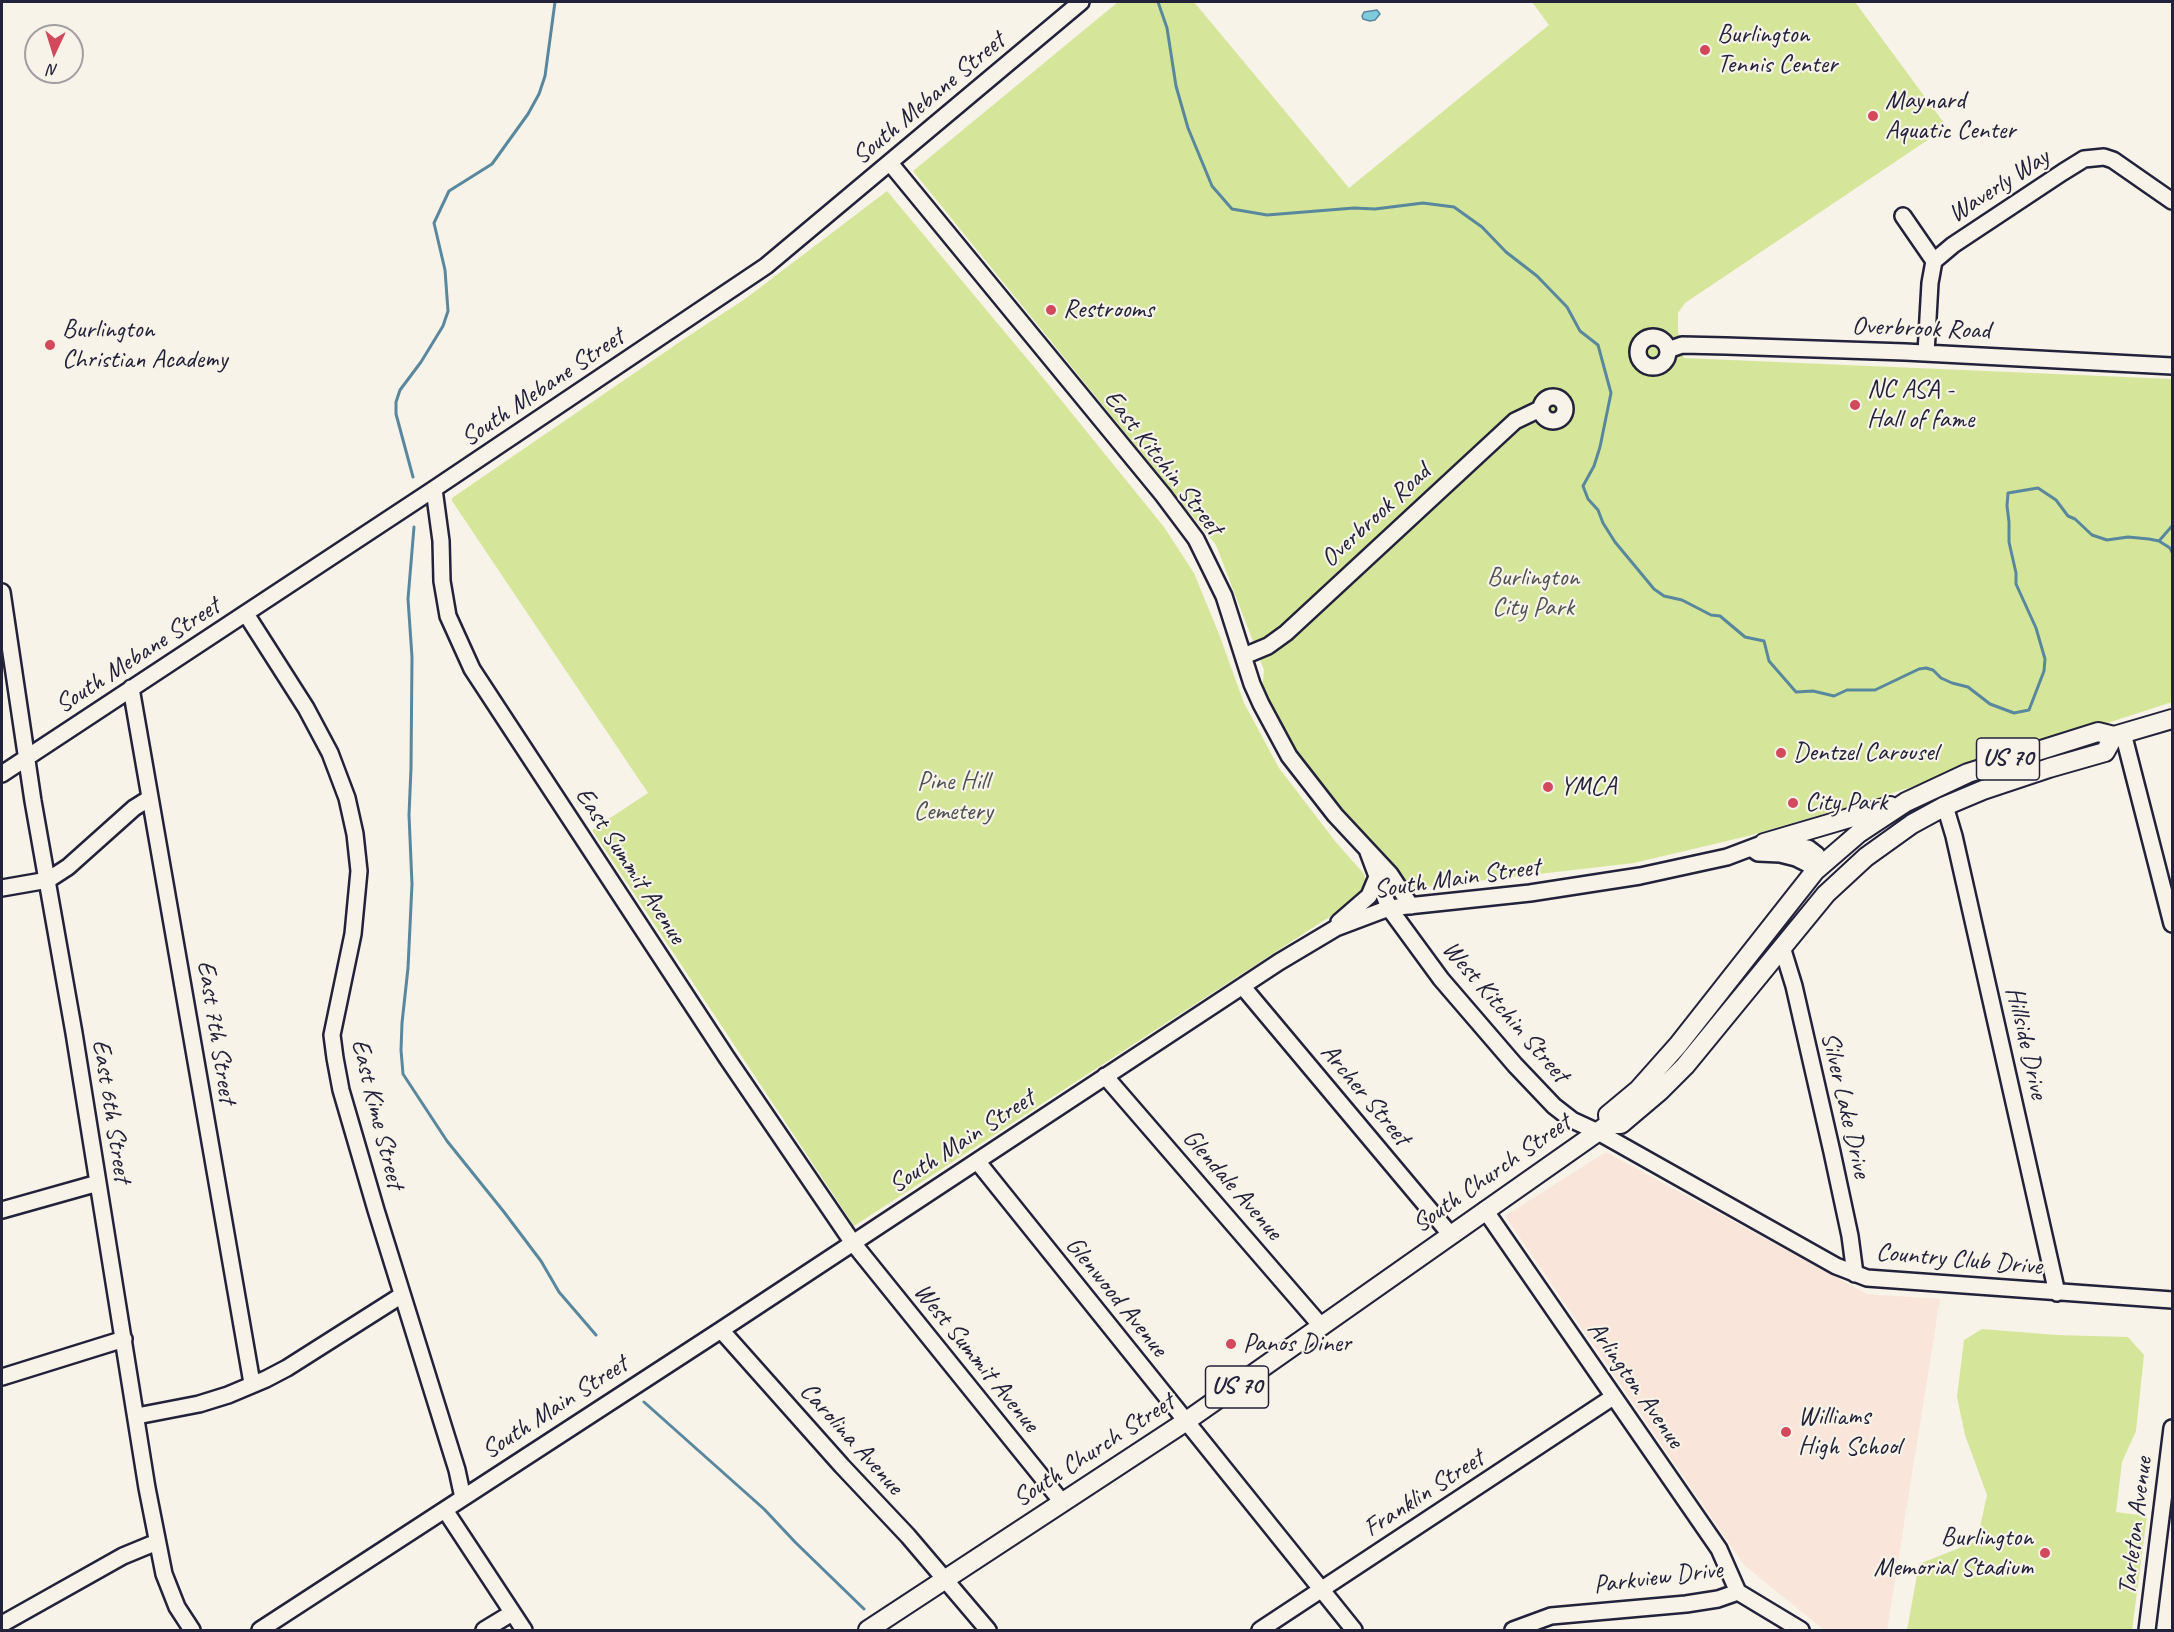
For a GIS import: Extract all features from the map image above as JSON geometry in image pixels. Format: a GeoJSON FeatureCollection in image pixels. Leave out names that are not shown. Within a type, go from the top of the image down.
{"type":"FeatureCollection","features":[{"type":"Feature","properties":{"kind":"main road","name":"South Church Street"},"geometry":{"type":"LineString","coordinates":[[1604,1128],[1608,1115],[1638,1090],[1678,1045],[1773,923],[1821,866],[1859,833],[1906,802],[1968,772],[2098,732],[2119,735],[2172,719]]}},
{"type":"Feature","properties":{"kind":"main road","name":"South Church Street"},"geometry":{"type":"LineString","coordinates":[[868,1630],[1185,1422],[1604,1128],[1621,1124],[1685,1066],[1826,894],[1866,857],[1912,824],[1945,806],[1983,790],[2105,752],[2119,735]]}},
{"type":"Feature","properties":{"kind":"main road"},"geometry":{"type":"LineString","coordinates":[[1757,846],[1906,802]]}},
{"type":"Feature","properties":{"kind":"main road"},"geometry":{"type":"LineString","coordinates":[[1794,933],[1792,919],[1823,881],[1825,875],[1821,866],[1837,866],[1887,829],[1912,824]]}},
{"type":"Feature","properties":{"kind":"street","name":"South Mebane Street"},"geometry":{"type":"LineString","coordinates":[[2,774],[435,489],[766,267],[1082,2]]}},
{"type":"Feature","properties":{"kind":"street","name":"Waverly Way"},"geometry":{"type":"LineString","coordinates":[[1934,261],[1953,245],[2084,159],[2095,157],[2113,160],[2172,201]]}},
{"type":"Feature","properties":{"kind":"street","name":"East Kitchin Street"},"geometry":{"type":"LineString","coordinates":[[890,163],[1196,539],[1224,596],[1261,704],[1289,756],[1328,807],[1390,874],[1411,906]]}},
{"type":"Feature","properties":{"kind":"street"},"geometry":{"type":"LineString","coordinates":[[1903,216],[1934,261],[1930,283],[1926,353]]}},
{"type":"Feature","properties":{"kind":"street","name":"Overbrook Road"},"geometry":{"type":"LineString","coordinates":[[1668,350],[1682,345],[1926,353],[2172,366]]}},
{"type":"Feature","properties":{"kind":"street","name":"Overbrook Road"},"geometry":{"type":"LineString","coordinates":[[1244,656],[1268,646],[1286,633],[1515,421],[1540,409]]}},
{"type":"Feature","properties":{"kind":"street","name":"East Summit Avenue"},"geometry":{"type":"LineString","coordinates":[[435,489],[441,541],[442,581],[448,616],[472,669],[727,1058],[852,1243]]}},
{"type":"Feature","properties":{"kind":"street","name":"East 6th Street"},"geometry":{"type":"LineString","coordinates":[[2,592],[26,758],[157,1542],[164,1574],[177,1607],[192,1630]]}},
{"type":"Feature","properties":{"kind":"street","name":"East Kime Street"},"geometry":{"type":"LineString","coordinates":[[246,614],[306,708],[330,753],[347,798],[355,834],[359,871],[357,900],[332,1035],[341,1090],[457,1470],[463,1498]]}},
{"type":"Feature","properties":{"kind":"street","name":"East 7th Street"},"geometry":{"type":"LineString","coordinates":[[131,688],[252,1383]]}},
{"type":"Feature","properties":{"kind":"street"},"geometry":{"type":"LineString","coordinates":[[2119,735],[2172,924]]}},
{"type":"Feature","properties":{"kind":"street"},"geometry":{"type":"LineString","coordinates":[[2,888],[48,880],[68,867],[134,808],[150,798]]}},
{"type":"Feature","properties":{"kind":"street","name":"Hillside Drive"},"geometry":{"type":"LineString","coordinates":[[1945,806],[1954,836],[2057,1293]]}},
{"type":"Feature","properties":{"kind":"street","name":"South Main Street"},"geometry":{"type":"LineString","coordinates":[[260,1630],[1326,933],[1389,908],[1530,893],[1640,876],[1727,857],[1757,846],[1778,842],[1808,848],[1817,855],[1821,866]]}},
{"type":"Feature","properties":{"kind":"street","name":"East Kitchin Street"},"geometry":{"type":"LineString","coordinates":[[1368,852],[1389,908]]}},
{"type":"Feature","properties":{"kind":"street"},"geometry":{"type":"LineString","coordinates":[[1326,933],[1369,896],[1377,877]]}},
{"type":"Feature","properties":{"kind":"street","name":"West Kitchin Street"},"geometry":{"type":"LineString","coordinates":[[1389,908],[1441,979],[1515,1065],[1554,1106],[1572,1120],[1604,1128]]}},
{"type":"Feature","properties":{"kind":"street","name":"Silver Lake Drive"},"geometry":{"type":"LineString","coordinates":[[1782,947],[1794,986],[1832,1152],[1850,1236],[1855,1274]]}},
{"type":"Feature","properties":{"kind":"street","name":"Archer Street"},"geometry":{"type":"LineString","coordinates":[[1243,987],[1450,1234]]}},
{"type":"Feature","properties":{"kind":"street","name":"Glendale Avenue"},"geometry":{"type":"LineString","coordinates":[[1105,1076],[1322,1327]]}},
{"type":"Feature","properties":{"kind":"street","name":"Country Club Drive"},"geometry":{"type":"LineString","coordinates":[[1604,1128],[1836,1266],[1855,1274],[1878,1280],[2172,1300]]}},
{"type":"Feature","properties":{"kind":"street","name":"Glenwood Avenue"},"geometry":{"type":"LineString","coordinates":[[977,1161],[1354,1630]]}},
{"type":"Feature","properties":{"kind":"street"},"geometry":{"type":"LineString","coordinates":[[2,1209],[98,1183]]}},
{"type":"Feature","properties":{"kind":"street","name":"Arlington Avenue"},"geometry":{"type":"LineString","coordinates":[[1485,1210],[1719,1549],[1738,1592]]}},
{"type":"Feature","properties":{"kind":"street","name":"West Summit Avenue"},"geometry":{"type":"LineString","coordinates":[[852,1243],[1062,1502]]}},
{"type":"Feature","properties":{"kind":"street"},"geometry":{"type":"LineString","coordinates":[[137,1416],[199,1404],[228,1395],[287,1368],[402,1295]]}},
{"type":"Feature","properties":{"kind":"street","name":"Carolina Avenue"},"geometry":{"type":"LineString","coordinates":[[721,1330],[842,1466],[908,1536],[988,1630]]}},
{"type":"Feature","properties":{"kind":"street"},"geometry":{"type":"LineString","coordinates":[[2,1377],[124,1338]]}},
{"type":"Feature","properties":{"kind":"street","name":"Franklin Street"},"geometry":{"type":"LineString","coordinates":[[1260,1630],[1613,1397]]}},
{"type":"Feature","properties":{"kind":"street","name":"Tarleton Avenue"},"geometry":{"type":"LineString","coordinates":[[2147,1630],[2172,1428]]}},
{"type":"Feature","properties":{"kind":"street"},"geometry":{"type":"LineString","coordinates":[[445,1510],[524,1630]]}},
{"type":"Feature","properties":{"kind":"street"},"geometry":{"type":"LineString","coordinates":[[2,1624],[123,1557],[157,1542]]}},
{"type":"Feature","properties":{"kind":"street","name":"Parkview Drive"},"geometry":{"type":"LineString","coordinates":[[1513,1630],[1551,1616],[1686,1604],[1718,1599],[1738,1592],[1801,1630]]}},
{"type":"Feature","properties":{"kind":"street"},"geometry":{"type":"LineString","coordinates":[[484,1630],[512,1613]]}},
{"type":"Feature","properties":{"kind":"shaded area","name":"Williams High School"},"geometry":{"type":"Polygon","coordinates":[[[1606,1152],[1867,1294],[1940,1299],[1887,1630],[1824,1630],[1744,1565],[1505,1216],[1606,1152]]]}},
{"type":"Feature","properties":{"kind":"green space","name":"Burlington City Park"},"geometry":{"type":"Polygon","coordinates":[[[1118,2],[1194,2],[1349,188],[1549,25],[1532,2],[1855,2],[1947,127],[1685,303],[1678,313],[1678,332],[1684,358],[2172,379],[2172,702],[1874,799],[1748,836],[1634,863],[1409,889],[1290,754],[1261,704],[1264,670],[1216,545],[913,171],[1118,2]]]}},
{"type":"Feature","properties":{"kind":"green space","name":"Pine Hill Cemetery"},"geometry":{"type":"Polygon","coordinates":[[[887,191],[1164,527],[1194,573],[1244,703],[1279,768],[1335,841],[1364,874],[1367,886],[1363,895],[854,1226],[592,830],[648,793],[452,498],[745,299],[887,191]]]}},
{"type":"Feature","properties":{"kind":"green space"},"geometry":{"type":"Polygon","coordinates":[[[1982,1329],[2057,1335],[2128,1337],[2144,1355],[2136,1431],[2122,1462],[2116,1512],[2147,1516],[2132,1630],[1907,1630],[1919,1564],[1977,1541],[1987,1495],[1965,1435],[1957,1397],[1964,1340],[1982,1329]]]}},
{"type":"Feature","properties":{"kind":"water"},"geometry":{"type":"Polygon","coordinates":[[[1377,10],[1380,14],[1375,20],[1363,19],[1364,12],[1377,10]]]}},
{"type":"Feature","properties":{"kind":"waterway"},"geometry":{"type":"LineString","coordinates":[[413,477],[396,414],[396,402],[400,390],[421,362],[443,326],[448,311],[445,270],[434,223],[449,191],[492,164],[528,114],[539,94],[545,76],[555,2]]}},
{"type":"Feature","properties":{"kind":"waterway"},"geometry":{"type":"LineString","coordinates":[[1158,2],[1167,28],[1176,86],[1188,128],[1212,186],[1232,209],[1267,215],[1354,208],[1375,209],[1423,203],[1454,207],[1482,227],[1506,252],[1537,276],[1567,307],[1580,331],[1598,345],[1611,393],[1600,447],[1594,466],[1583,486],[1588,499],[1598,510],[1615,542],[1654,589],[1664,596],[1682,600],[1711,615],[1720,616],[1745,637],[1764,641],[1769,661],[1796,692],[1813,691],[1834,696],[1847,690],[1875,690],[1919,669],[1926,668],[1952,683],[1968,687],[1990,704],[2014,713],[2029,710],[2044,671],[2045,659],[2036,628],[2016,584],[2016,573],[2009,542],[2008,493],[2038,488],[2056,500],[2068,516],[2075,519],[2092,535],[2107,540],[2128,537],[2159,541],[2172,552]]}},
{"type":"Feature","properties":{"kind":"waterway"},"geometry":{"type":"LineString","coordinates":[[2159,541],[2172,526]]}},
{"type":"Feature","properties":{"kind":"waterway"},"geometry":{"type":"LineString","coordinates":[[414,527],[408,599],[412,657],[409,815],[412,884],[408,968],[402,1023],[403,1074],[447,1141],[541,1261],[559,1292],[596,1335]]}},
{"type":"Feature","properties":{"kind":"waterway"},"geometry":{"type":"LineString","coordinates":[[644,1402],[764,1509],[864,1609]]}},
{"type":"Feature","properties":{"kind":"place","name":"Burlington Tennis Center"},"geometry":{"type":"Point","coordinates":[1705,50]}},
{"type":"Feature","properties":{"kind":"place","name":"Maynard Aquatic Center"},"geometry":{"type":"Point","coordinates":[1873,116]}},
{"type":"Feature","properties":{"kind":"place","name":"Restrooms"},"geometry":{"type":"Point","coordinates":[1051,310]}},
{"type":"Feature","properties":{"kind":"place","name":"Burlington Christian Academy"},"geometry":{"type":"Point","coordinates":[50,345]}},
{"type":"Feature","properties":{"kind":"place","name":"NC ASA - Hall of fame"},"geometry":{"type":"Point","coordinates":[1855,405]}},
{"type":"Feature","properties":{"kind":"place","name":"Dentzel Carousel"},"geometry":{"type":"Point","coordinates":[1781,753]}},
{"type":"Feature","properties":{"kind":"place","name":"YMCA"},"geometry":{"type":"Point","coordinates":[1548,787]}},
{"type":"Feature","properties":{"kind":"place","name":"City Park"},"geometry":{"type":"Point","coordinates":[1793,803]}},
{"type":"Feature","properties":{"kind":"place","name":"Panos Diner"},"geometry":{"type":"Point","coordinates":[1231,1344]}},
{"type":"Feature","properties":{"kind":"place","name":"Williams High School"},"geometry":{"type":"Point","coordinates":[1786,1432]}},
{"type":"Feature","properties":{"kind":"place","name":"Burlington Memorial Stadium"},"geometry":{"type":"Point","coordinates":[2045,1553]}}]}
